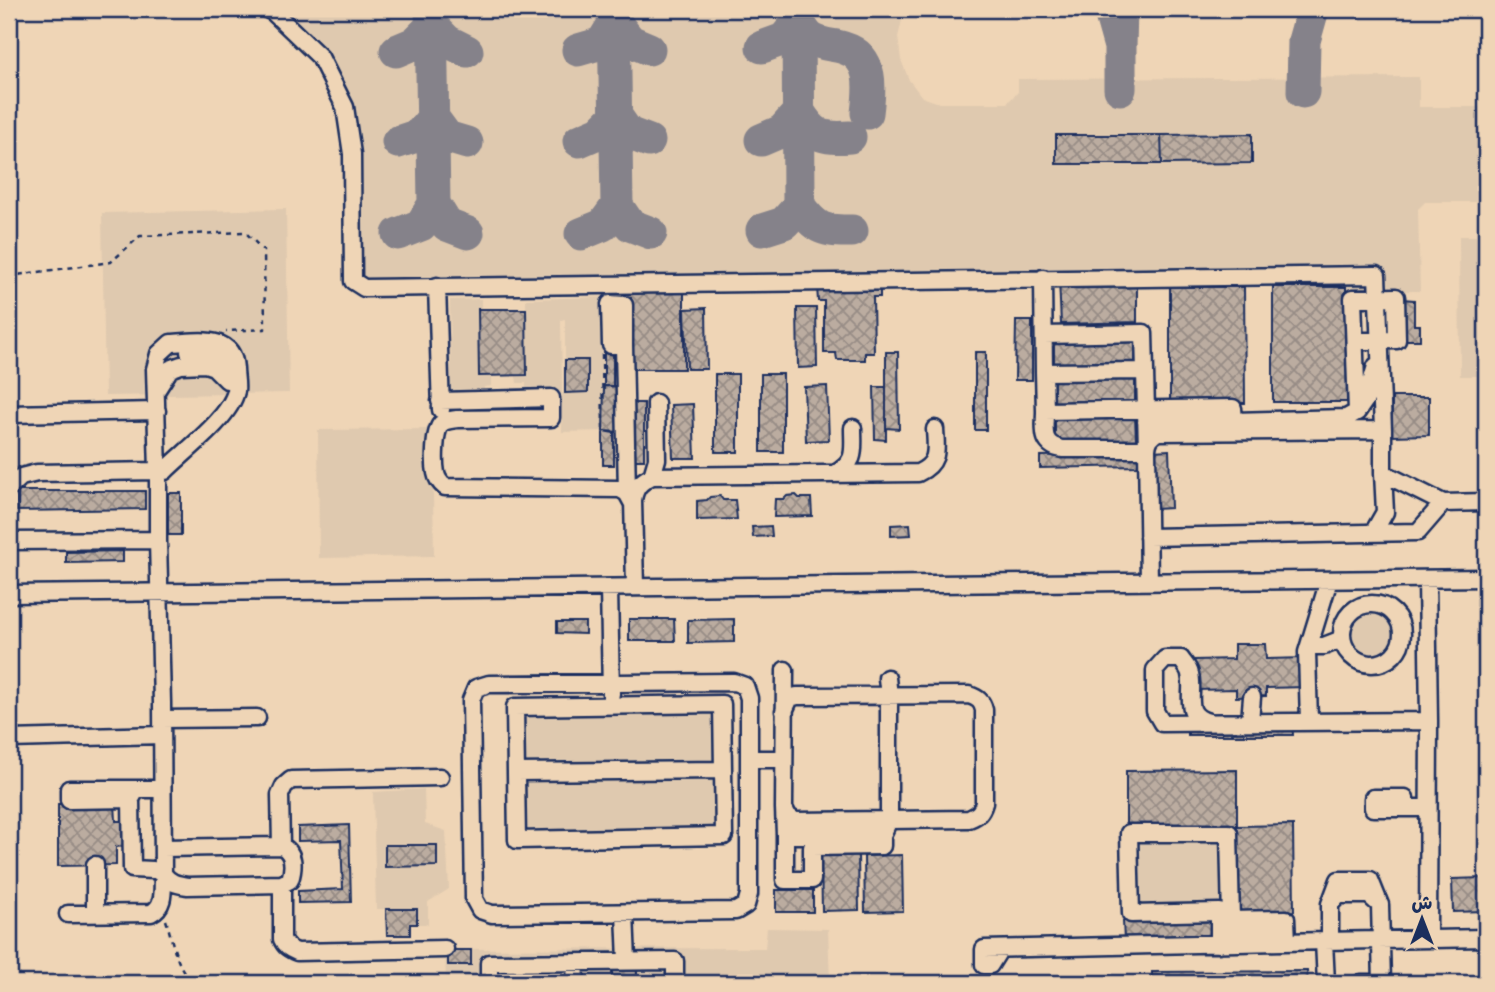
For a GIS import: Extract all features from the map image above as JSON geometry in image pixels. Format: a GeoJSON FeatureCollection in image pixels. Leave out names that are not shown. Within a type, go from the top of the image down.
{"type":"FeatureCollection","features":[{"type":"Feature","properties":{"kind":"lane"},"geometry":{"type":"LineString","coordinates":[[267,9],[320,57],[345,107],[352,154],[353,281],[364,288],[1377,275],[1385,512],[1373,533]]}},
{"type":"Feature","properties":{"kind":"lane"},"geometry":{"type":"LineString","coordinates":[[1043,278],[1045,437],[1048,444],[1062,449],[1146,449]]}},
{"type":"Feature","properties":{"kind":"lane"},"geometry":{"type":"LineString","coordinates":[[437,286],[441,425]]}},
{"type":"Feature","properties":{"kind":"lane"},"geometry":{"type":"LineString","coordinates":[[1357,412],[1353,298],[1378,298]]}},
{"type":"Feature","properties":{"kind":"lane"},"geometry":{"type":"LineString","coordinates":[[1044,335],[1144,333],[1149,582]]}},
{"type":"Feature","properties":{"kind":"lane"},"geometry":{"type":"LineString","coordinates":[[1355,341],[1380,342]]}},
{"type":"Feature","properties":{"kind":"lane"},"geometry":{"type":"LineString","coordinates":[[9,488],[21,477],[37,473],[158,471],[164,471],[229,408],[236,390],[235,360],[228,348],[214,342],[171,343],[159,354],[155,369],[157,411],[158,471],[159,540],[160,593],[162,727],[161,904],[151,913],[68,914]]}},
{"type":"Feature","properties":{"kind":"lane"},"geometry":{"type":"LineString","coordinates":[[1045,411],[1146,416],[1233,408],[1234,421],[1346,418],[1357,412],[1366,399],[1380,342]]}},
{"type":"Feature","properties":{"kind":"lane"},"geometry":{"type":"LineString","coordinates":[[624,345],[626,476],[630,498],[635,587]]}},
{"type":"Feature","properties":{"kind":"lane"},"geometry":{"type":"LineString","coordinates":[[156,391],[170,369],[181,365],[205,364],[214,367],[236,390]]}},
{"type":"Feature","properties":{"kind":"lane"},"geometry":{"type":"LineString","coordinates":[[1044,372],[1145,371]]}},
{"type":"Feature","properties":{"kind":"lane"},"geometry":{"type":"LineString","coordinates":[[440,401],[551,398],[551,418],[457,419],[441,425],[436,432],[436,475],[445,487],[620,489],[630,498]]}},
{"type":"Feature","properties":{"kind":"lane"},"geometry":{"type":"LineString","coordinates":[[630,498],[642,481],[652,476],[657,459],[656,404]]}},
{"type":"Feature","properties":{"kind":"lane"},"geometry":{"type":"LineString","coordinates":[[9,414],[157,411]]}},
{"type":"Feature","properties":{"kind":"lane"},"geometry":{"type":"LineString","coordinates":[[835,474],[846,468],[852,459],[853,428]]}},
{"type":"Feature","properties":{"kind":"lane"},"geometry":{"type":"LineString","coordinates":[[626,476],[918,473],[928,469],[934,461],[936,429]]}},
{"type":"Feature","properties":{"kind":"lane"},"geometry":{"type":"LineString","coordinates":[[1146,449],[1148,441],[1158,432],[1383,430]]}},
{"type":"Feature","properties":{"kind":"lane"},"geometry":{"type":"LineString","coordinates":[[1383,473],[1443,503],[1486,502]]}},
{"type":"Feature","properties":{"kind":"lane"},"geometry":{"type":"LineString","coordinates":[[1148,537],[1418,532],[1443,503]]}},
{"type":"Feature","properties":{"kind":"lane"},"geometry":{"type":"LineString","coordinates":[[9,541],[159,540]]}},
{"type":"Feature","properties":{"kind":"lane"},"geometry":{"type":"LineString","coordinates":[[9,594],[1486,578]]}},
{"type":"Feature","properties":{"kind":"lane"},"geometry":{"type":"LineString","coordinates":[[1427,579],[1428,939]]}},
{"type":"Feature","properties":{"kind":"lane"},"geometry":{"type":"LineString","coordinates":[[1309,722],[1307,652],[1329,580]]}},
{"type":"Feature","properties":{"kind":"lane"},"geometry":{"type":"LineString","coordinates":[[609,588],[611,706]]}},
{"type":"Feature","properties":{"kind":"lane"},"geometry":{"type":"LineString","coordinates":[[1310,642],[1315,646],[1324,646],[1342,639]]}},
{"type":"Feature","properties":{"kind":"lane"},"geometry":{"type":"LineString","coordinates":[[1209,722],[1200,720],[1191,708],[1190,671],[1181,659],[1165,659],[1155,670],[1155,711],[1162,723],[1429,721]]}},
{"type":"Feature","properties":{"kind":"lane"},"geometry":{"type":"LineString","coordinates":[[785,670],[785,880],[812,880],[812,847],[883,846],[886,827],[889,695],[887,678]]}},
{"type":"Feature","properties":{"kind":"lane"},"geometry":{"type":"LineString","coordinates":[[734,682],[745,686],[749,698],[749,759],[749,894],[746,905],[736,912],[492,914],[480,911],[474,899],[471,700],[475,688],[489,684],[734,682]]}},
{"type":"Feature","properties":{"kind":"lane"},"geometry":{"type":"LineString","coordinates":[[784,711],[790,698],[797,696],[889,695],[969,695],[976,697],[984,710],[984,803],[978,815],[969,819],[785,835]]}},
{"type":"Feature","properties":{"kind":"lane"},"geometry":{"type":"LineString","coordinates":[[1250,721],[1252,697]]}},
{"type":"Feature","properties":{"kind":"lane"},"geometry":{"type":"LineString","coordinates":[[722,704],[723,770],[724,836],[517,839],[515,707],[722,704]]}},
{"type":"Feature","properties":{"kind":"lane"},"geometry":{"type":"LineString","coordinates":[[9,739],[257,718]]}},
{"type":"Feature","properties":{"kind":"lane"},"geometry":{"type":"LineString","coordinates":[[749,759],[784,759]]}},
{"type":"Feature","properties":{"kind":"lane"},"geometry":{"type":"LineString","coordinates":[[516,772],[723,770]]}},
{"type":"Feature","properties":{"kind":"lane"},"geometry":{"type":"LineString","coordinates":[[281,846],[280,795],[291,780],[440,777]]}},
{"type":"Feature","properties":{"kind":"lane"},"geometry":{"type":"LineString","coordinates":[[160,864],[169,881],[187,886],[282,884],[290,880],[292,872],[291,855],[288,849],[281,846],[160,864],[132,869],[137,794],[162,789]]}},
{"type":"Feature","properties":{"kind":"lane"},"geometry":{"type":"LineString","coordinates":[[784,808],[788,816],[795,821],[886,827]]}},
{"type":"Feature","properties":{"kind":"lane"},"geometry":{"type":"LineString","coordinates":[[1405,808],[1429,808]]}},
{"type":"Feature","properties":{"kind":"lane"},"geometry":{"type":"LineString","coordinates":[[1219,944],[1219,912],[1131,914],[1129,833],[1230,833],[1231,920],[1286,919],[1287,942]]}},
{"type":"Feature","properties":{"kind":"lane"},"geometry":{"type":"LineString","coordinates":[[95,866],[95,914]]}},
{"type":"Feature","properties":{"kind":"lane"},"geometry":{"type":"LineString","coordinates":[[282,884],[282,939],[289,949],[297,952],[445,949]]}},
{"type":"Feature","properties":{"kind":"lane"},"geometry":{"type":"LineString","coordinates":[[1326,983],[1330,904],[1339,895],[1369,895],[1380,905],[1382,983]]}},
{"type":"Feature","properties":{"kind":"lane"},"geometry":{"type":"LineString","coordinates":[[625,913],[626,961]]}},
{"type":"Feature","properties":{"kind":"lane"},"geometry":{"type":"LineString","coordinates":[[1219,944],[1228,932],[1278,932],[1287,942],[1486,938]]}},
{"type":"Feature","properties":{"kind":"lane"},"geometry":{"type":"LineString","coordinates":[[1000,949],[1219,944]]}},
{"type":"Feature","properties":{"kind":"lane"},"geometry":{"type":"LineString","coordinates":[[489,983],[489,963],[675,961],[675,983]]}},
{"type":"Feature","properties":{"kind":"lane"},"geometry":{"type":"LineString","coordinates":[[575,983],[576,963]]}},
{"type":"Feature","properties":{"kind":"lane"},"geometry":{"type":"LineString","coordinates":[[1361,983],[1374,983]]}},
{"type":"Feature","properties":{"kind":"path"},"geometry":{"type":"LineString","coordinates":[[9,276],[111,262],[140,236],[245,232],[264,251],[265,329],[223,331]]}},
{"type":"Feature","properties":{"kind":"path"},"geometry":{"type":"LineString","coordinates":[[602,351],[603,432]]}},
{"type":"Feature","properties":{"kind":"path"},"geometry":{"type":"LineString","coordinates":[[161,904],[181,970],[195,983]]}},
{"type":"Feature","properties":{"kind":"shaded area"},"geometry":{"type":"Polygon","coordinates":[[[246,9],[907,9],[898,37],[901,60],[909,80],[922,97],[939,103],[1007,103],[1018,92],[1018,79],[1419,77],[1419,107],[1486,107],[1486,202],[1425,202],[1418,209],[1420,291],[1346,292],[1345,283],[349,291],[346,165],[341,124],[327,87],[309,59],[280,30],[246,9]]]}},
{"type":"Feature","properties":{"kind":"shaded area"},"geometry":{"type":"Polygon","coordinates":[[[286,209],[289,393],[105,396],[102,213],[286,209]]]}},
{"type":"Feature","properties":{"kind":"shaded area"},"geometry":{"type":"Polygon","coordinates":[[[1459,236],[1486,236],[1486,376],[1460,376],[1459,236]]]}},
{"type":"Feature","properties":{"kind":"shaded area"},"geometry":{"type":"Polygon","coordinates":[[[602,297],[603,431],[562,432],[562,393],[526,394],[526,383],[517,383],[516,376],[527,375],[526,299],[602,297]],[[565,319],[561,320],[562,393],[587,392],[587,360],[565,360],[565,319]]]}},
{"type":"Feature","properties":{"kind":"shaded area"},"geometry":{"type":"Polygon","coordinates":[[[481,299],[481,310],[478,310],[479,376],[491,377],[491,386],[484,387],[484,395],[451,396],[450,300],[481,299]]]}},
{"type":"Feature","properties":{"kind":"shaded area"},"geometry":{"type":"Polygon","coordinates":[[[432,429],[434,556],[319,558],[318,430],[432,429]]]}},
{"type":"Feature","properties":{"kind":"shaded area"},"geometry":{"type":"Polygon","coordinates":[[[1372,596],[1386,599],[1399,607],[1407,620],[1410,634],[1407,648],[1399,661],[1386,669],[1372,672],[1358,669],[1345,661],[1337,648],[1334,634],[1337,620],[1345,607],[1358,599],[1372,596]]]}},
{"type":"Feature","properties":{"kind":"shaded area"},"geometry":{"type":"Polygon","coordinates":[[[728,698],[730,842],[511,846],[509,701],[728,698]]]}},
{"type":"Feature","properties":{"kind":"shaded area"},"geometry":{"type":"Polygon","coordinates":[[[424,789],[425,824],[446,831],[449,889],[428,902],[428,924],[417,924],[416,909],[376,909],[373,792],[424,789]]]}},
{"type":"Feature","properties":{"kind":"shaded area"},"geometry":{"type":"Polygon","coordinates":[[[1237,826],[1238,912],[1294,911],[1294,936],[1123,921],[1121,827],[1237,826]]]}},
{"type":"Feature","properties":{"kind":"shaded area"},"geometry":{"type":"Polygon","coordinates":[[[767,928],[828,929],[830,983],[446,983],[445,949],[765,948],[767,928]]]}},
{"type":"Feature","properties":{"kind":"building"},"geometry":{"type":"Polygon","coordinates":[[[1252,134],[1252,163],[1162,164],[1161,135],[1252,134]]]}},
{"type":"Feature","properties":{"kind":"building"},"geometry":{"type":"Polygon","coordinates":[[[1056,135],[1161,135],[1162,164],[1056,164],[1056,135]]]}},
{"type":"Feature","properties":{"kind":"building"},"geometry":{"type":"Polygon","coordinates":[[[1137,278],[1137,322],[1061,324],[1059,279],[1137,278]]]}},
{"type":"Feature","properties":{"kind":"building"},"geometry":{"type":"Polygon","coordinates":[[[880,286],[880,297],[873,297],[874,353],[865,353],[865,360],[837,360],[836,353],[824,353],[824,301],[818,301],[817,287],[880,286]]]}},
{"type":"Feature","properties":{"kind":"building"},"geometry":{"type":"Polygon","coordinates":[[[1170,287],[1244,287],[1245,403],[1170,403],[1170,287]]]}},
{"type":"Feature","properties":{"kind":"building"},"geometry":{"type":"Polygon","coordinates":[[[1273,287],[1346,287],[1347,402],[1273,402],[1273,287]]]}},
{"type":"Feature","properties":{"kind":"building"},"geometry":{"type":"Polygon","coordinates":[[[625,288],[684,288],[684,369],[631,369],[631,298],[625,298],[625,288]]]}},
{"type":"Feature","properties":{"kind":"building"},"geometry":{"type":"Polygon","coordinates":[[[1402,299],[1414,300],[1414,325],[1420,325],[1420,340],[1401,340],[1402,299]]]}},
{"type":"Feature","properties":{"kind":"building"},"geometry":{"type":"Polygon","coordinates":[[[706,308],[707,369],[687,369],[685,309],[706,308]]]}},
{"type":"Feature","properties":{"kind":"building"},"geometry":{"type":"Polygon","coordinates":[[[797,308],[816,308],[817,367],[798,368],[797,308]]]}},
{"type":"Feature","properties":{"kind":"building"},"geometry":{"type":"Polygon","coordinates":[[[478,309],[526,309],[527,375],[479,376],[478,309]]]}},
{"type":"Feature","properties":{"kind":"building"},"geometry":{"type":"Polygon","coordinates":[[[1016,321],[1032,321],[1032,380],[1015,380],[1016,321]]]}},
{"type":"Feature","properties":{"kind":"building"},"geometry":{"type":"Polygon","coordinates":[[[1135,341],[1135,365],[1054,367],[1054,342],[1135,341]]]}},
{"type":"Feature","properties":{"kind":"building"},"geometry":{"type":"Polygon","coordinates":[[[613,352],[613,386],[604,386],[604,353],[613,352]]]}},
{"type":"Feature","properties":{"kind":"building"},"geometry":{"type":"Polygon","coordinates":[[[886,352],[898,352],[899,429],[886,428],[886,352]]]}},
{"type":"Feature","properties":{"kind":"building"},"geometry":{"type":"Polygon","coordinates":[[[975,352],[986,352],[986,430],[975,430],[975,352]]]}},
{"type":"Feature","properties":{"kind":"building"},"geometry":{"type":"Polygon","coordinates":[[[565,360],[588,360],[588,392],[565,393],[565,360]]]}},
{"type":"Feature","properties":{"kind":"building"},"geometry":{"type":"Polygon","coordinates":[[[715,374],[738,374],[738,452],[715,452],[715,374]]]}},
{"type":"Feature","properties":{"kind":"building"},"geometry":{"type":"Polygon","coordinates":[[[761,374],[783,374],[783,452],[761,452],[761,374]]]}},
{"type":"Feature","properties":{"kind":"building"},"geometry":{"type":"Polygon","coordinates":[[[1135,379],[1135,403],[1054,404],[1054,380],[1135,379]]]}},
{"type":"Feature","properties":{"kind":"building"},"geometry":{"type":"Polygon","coordinates":[[[604,386],[621,387],[621,432],[603,431],[604,386]]]}},
{"type":"Feature","properties":{"kind":"building"},"geometry":{"type":"Polygon","coordinates":[[[827,386],[829,440],[806,441],[804,387],[827,386]]]}},
{"type":"Feature","properties":{"kind":"building"},"geometry":{"type":"Polygon","coordinates":[[[874,387],[886,387],[886,440],[875,439],[874,387]]]}},
{"type":"Feature","properties":{"kind":"building"},"geometry":{"type":"Polygon","coordinates":[[[1392,397],[1429,397],[1429,435],[1392,436],[1392,397]]]}},
{"type":"Feature","properties":{"kind":"building"},"geometry":{"type":"Polygon","coordinates":[[[632,403],[644,403],[644,460],[632,460],[632,403]]]}},
{"type":"Feature","properties":{"kind":"building"},"geometry":{"type":"Polygon","coordinates":[[[693,404],[695,458],[673,458],[671,405],[693,404]]]}},
{"type":"Feature","properties":{"kind":"building"},"geometry":{"type":"Polygon","coordinates":[[[1135,416],[1136,440],[1055,441],[1055,417],[1135,416]]]}},
{"type":"Feature","properties":{"kind":"building"},"geometry":{"type":"Polygon","coordinates":[[[603,431],[614,433],[614,465],[603,465],[603,431]]]}},
{"type":"Feature","properties":{"kind":"building"},"geometry":{"type":"Polygon","coordinates":[[[1169,450],[1171,508],[1155,509],[1153,451],[1169,450]]]}},
{"type":"Feature","properties":{"kind":"building"},"geometry":{"type":"Polygon","coordinates":[[[1139,454],[1139,466],[1040,468],[1040,456],[1139,454]]]}},
{"type":"Feature","properties":{"kind":"building"},"geometry":{"type":"Polygon","coordinates":[[[17,491],[145,491],[145,509],[17,511],[17,491]]]}},
{"type":"Feature","properties":{"kind":"building"},"geometry":{"type":"Polygon","coordinates":[[[168,493],[181,493],[181,535],[168,535],[168,493]]]}},
{"type":"Feature","properties":{"kind":"building"},"geometry":{"type":"Polygon","coordinates":[[[796,495],[799,498],[811,498],[812,516],[774,517],[775,499],[796,495]]]}},
{"type":"Feature","properties":{"kind":"building"},"geometry":{"type":"Polygon","coordinates":[[[720,496],[723,500],[735,500],[737,519],[697,520],[697,501],[720,496]]]}},
{"type":"Feature","properties":{"kind":"building"},"geometry":{"type":"Polygon","coordinates":[[[910,524],[911,535],[891,536],[891,525],[910,524]]]}},
{"type":"Feature","properties":{"kind":"building"},"geometry":{"type":"Polygon","coordinates":[[[771,526],[772,536],[753,537],[752,527],[771,526]]]}},
{"type":"Feature","properties":{"kind":"building"},"geometry":{"type":"Polygon","coordinates":[[[123,551],[123,562],[66,563],[66,552],[123,551]]]}},
{"type":"Feature","properties":{"kind":"building"},"geometry":{"type":"Polygon","coordinates":[[[629,619],[674,619],[675,641],[629,641],[629,619]]]}},
{"type":"Feature","properties":{"kind":"building"},"geometry":{"type":"Polygon","coordinates":[[[734,619],[734,642],[688,643],[688,620],[734,619]]]}},
{"type":"Feature","properties":{"kind":"building"},"geometry":{"type":"Polygon","coordinates":[[[557,622],[585,622],[585,634],[557,633],[557,622]]]}},
{"type":"Feature","properties":{"kind":"building"},"geometry":{"type":"Polygon","coordinates":[[[1234,644],[1265,644],[1266,659],[1305,658],[1306,687],[1266,688],[1266,696],[1236,697],[1236,689],[1195,690],[1194,660],[1234,659],[1234,644]]]}},
{"type":"Feature","properties":{"kind":"building"},"geometry":{"type":"Polygon","coordinates":[[[1292,721],[1293,735],[1188,735],[1188,722],[1292,721]]]}},
{"type":"Feature","properties":{"kind":"building"},"geometry":{"type":"Polygon","coordinates":[[[1237,770],[1237,826],[1126,827],[1126,771],[1237,770]]]}},
{"type":"Feature","properties":{"kind":"building"},"geometry":{"type":"Polygon","coordinates":[[[115,803],[116,821],[125,821],[125,846],[116,847],[116,865],[58,866],[58,804],[115,803]]]}},
{"type":"Feature","properties":{"kind":"building"},"geometry":{"type":"Polygon","coordinates":[[[349,825],[351,902],[298,903],[298,891],[343,889],[341,840],[298,841],[298,827],[349,825]]]}},
{"type":"Feature","properties":{"kind":"building"},"geometry":{"type":"Polygon","coordinates":[[[1293,825],[1294,911],[1238,912],[1237,826],[1293,825]]]}},
{"type":"Feature","properties":{"kind":"building"},"geometry":{"type":"Polygon","coordinates":[[[385,845],[437,845],[437,866],[385,867],[385,845]]]}},
{"type":"Feature","properties":{"kind":"building"},"geometry":{"type":"Polygon","coordinates":[[[858,854],[859,910],[822,911],[821,855],[858,854]]]}},
{"type":"Feature","properties":{"kind":"building"},"geometry":{"type":"Polygon","coordinates":[[[902,855],[903,911],[865,912],[864,856],[902,855]]]}},
{"type":"Feature","properties":{"kind":"building"},"geometry":{"type":"Polygon","coordinates":[[[1483,878],[1484,911],[1453,912],[1452,879],[1483,878]]]}},
{"type":"Feature","properties":{"kind":"building"},"geometry":{"type":"Polygon","coordinates":[[[776,890],[813,890],[813,912],[776,912],[776,890]]]}},
{"type":"Feature","properties":{"kind":"building"},"geometry":{"type":"Polygon","coordinates":[[[386,909],[417,909],[417,924],[410,924],[410,935],[387,935],[386,909]]]}},
{"type":"Feature","properties":{"kind":"building"},"geometry":{"type":"Polygon","coordinates":[[[1212,919],[1212,938],[1124,940],[1123,921],[1212,919]]]}},
{"type":"Feature","properties":{"kind":"building"},"geometry":{"type":"Polygon","coordinates":[[[448,950],[471,950],[471,965],[448,965],[448,950]]]}},
{"type":"Feature","properties":{"kind":"building"},"geometry":{"type":"Polygon","coordinates":[[[612,966],[637,966],[637,977],[612,978],[612,966]]]}},
{"type":"Feature","properties":{"kind":"building"},"geometry":{"type":"Polygon","coordinates":[[[1307,971],[1308,983],[1152,983],[1152,972],[1307,971]]]}},
{"type":"Feature","properties":{"kind":"building"},"geometry":{"type":"Polygon","coordinates":[[[817,977],[817,983],[775,983],[775,978],[817,977]]]}},
{"type":"Feature","properties":{"kind":"taxiway"},"geometry":{"type":"LineString","coordinates":[[431,9],[434,204]]}},
{"type":"Feature","properties":{"kind":"taxiway"},"geometry":{"type":"LineString","coordinates":[[614,9],[617,206]]}},
{"type":"Feature","properties":{"kind":"taxiway"},"geometry":{"type":"LineString","coordinates":[[798,9],[799,206]]}},
{"type":"Feature","properties":{"kind":"taxiway"},"geometry":{"type":"LineString","coordinates":[[1108,9],[1120,47],[1121,9]]}},
{"type":"Feature","properties":{"kind":"taxiway"},"geometry":{"type":"LineString","coordinates":[[1303,92],[1304,41],[1313,9]]}},
{"type":"Feature","properties":{"kind":"taxiway"},"geometry":{"type":"LineString","coordinates":[[578,50],[602,43],[615,22],[630,41],[649,49]]}},
{"type":"Feature","properties":{"kind":"taxiway"},"geometry":{"type":"LineString","coordinates":[[762,47],[784,39],[798,22],[808,36],[816,41],[854,52],[861,59],[868,75],[867,113]]}},
{"type":"Feature","properties":{"kind":"taxiway"},"geometry":{"type":"LineString","coordinates":[[396,51],[415,43],[432,26],[447,41],[467,51]]}},
{"type":"Feature","properties":{"kind":"taxiway"},"geometry":{"type":"LineString","coordinates":[[1120,47],[1120,89]]}},
{"type":"Feature","properties":{"kind":"taxiway"},"geometry":{"type":"LineString","coordinates":[[761,140],[782,131],[799,112],[809,126],[820,134],[850,137]]}},
{"type":"Feature","properties":{"kind":"taxiway"},"geometry":{"type":"LineString","coordinates":[[579,141],[600,132],[616,116],[628,133],[649,141]]}},
{"type":"Feature","properties":{"kind":"taxiway"},"geometry":{"type":"LineString","coordinates":[[398,142],[419,135],[433,118],[447,137],[467,143]]}},
{"type":"Feature","properties":{"kind":"taxiway"},"geometry":{"type":"LineString","coordinates":[[398,234],[421,225],[434,204],[447,225],[468,233]]}},
{"type":"Feature","properties":{"kind":"taxiway"},"geometry":{"type":"LineString","coordinates":[[581,234],[603,225],[617,206],[630,225],[651,233]]}},
{"type":"Feature","properties":{"kind":"taxiway"},"geometry":{"type":"LineString","coordinates":[[762,230],[784,223],[799,206],[821,228],[852,231]]}}]}
